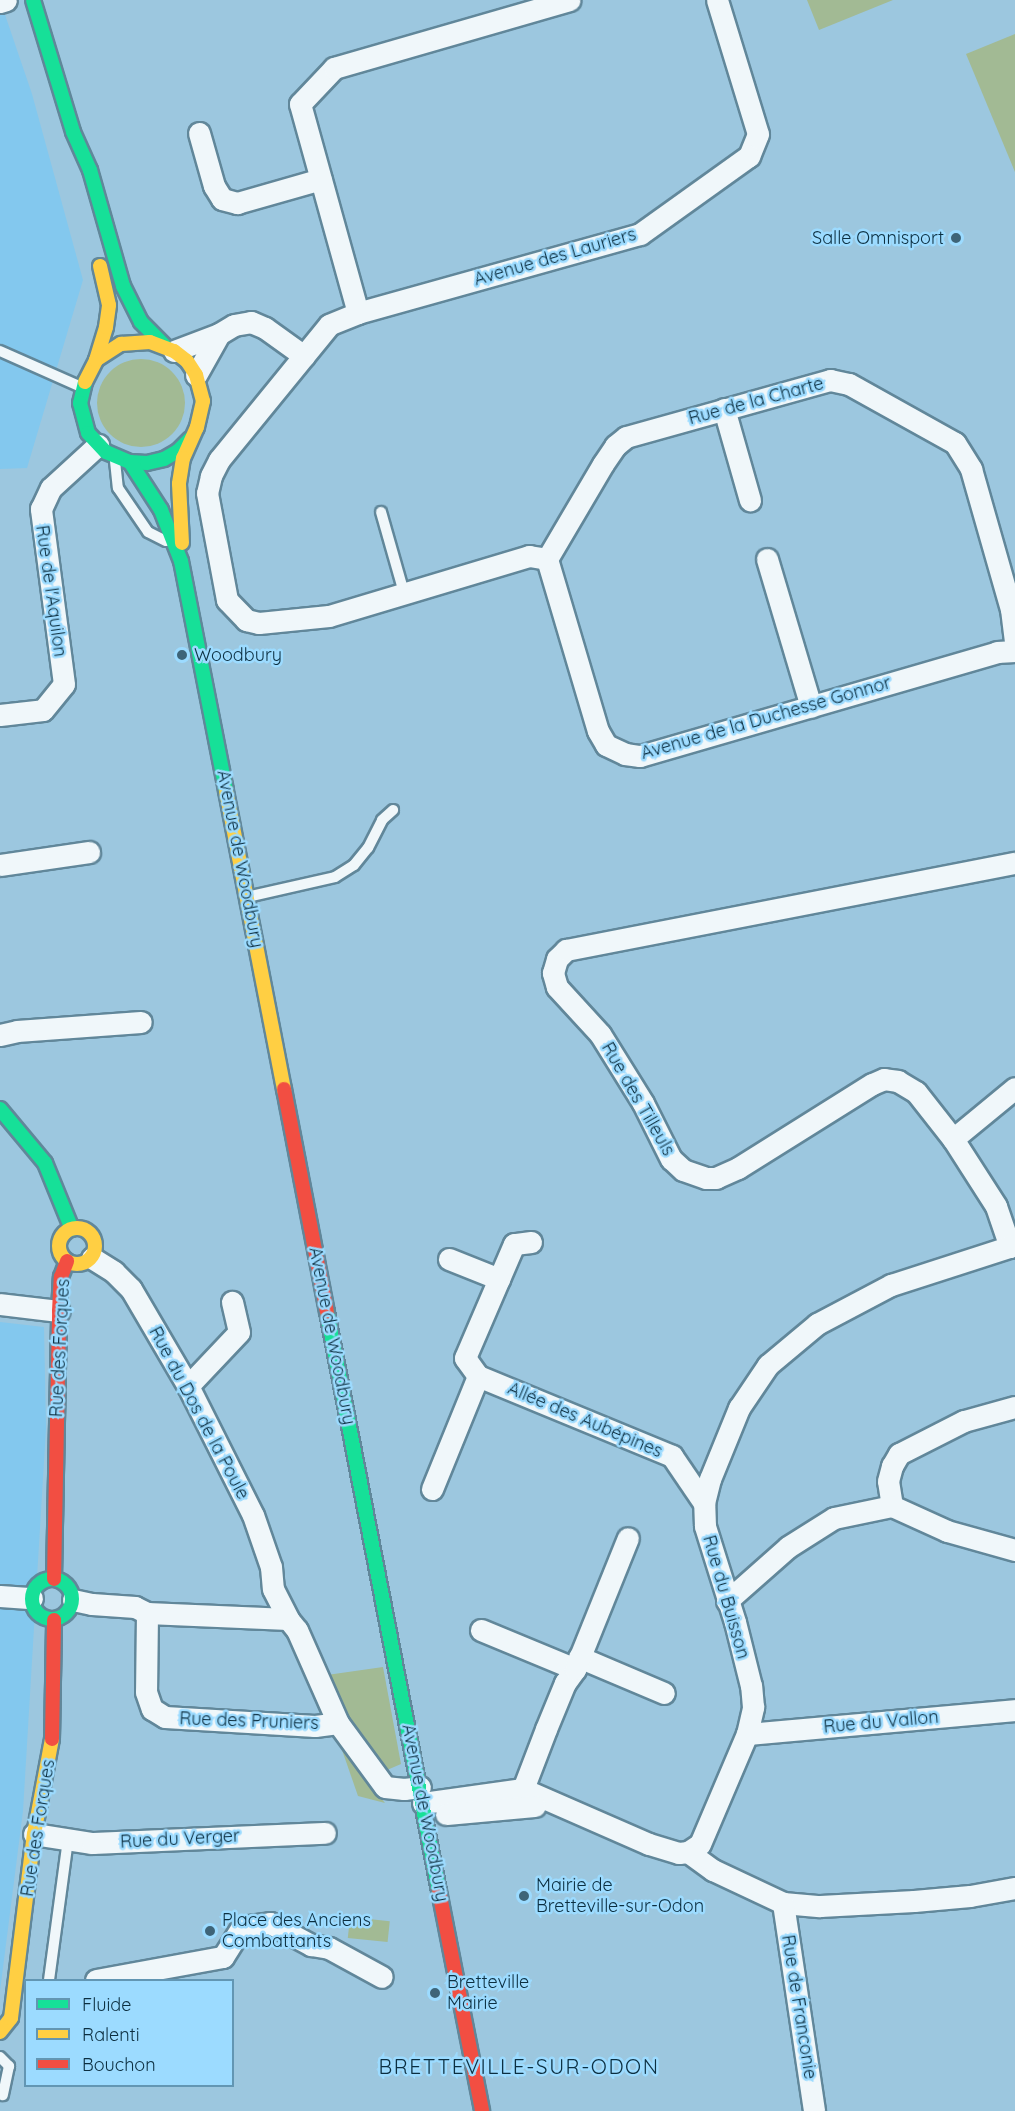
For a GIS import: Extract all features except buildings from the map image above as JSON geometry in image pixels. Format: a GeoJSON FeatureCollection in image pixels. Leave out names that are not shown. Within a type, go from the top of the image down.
{"type":"FeatureCollection","features":[{"type":"Feature","properties":{"kind":"street"},"geometry":{"type":"LineString","coordinates":[[0,2],[6,0]]}},
{"type":"Feature","properties":{"kind":"street"},"geometry":{"type":"LineString","coordinates":[[33,0],[73,132],[90,170],[131,305],[141,321],[187,362],[196,375],[219,334]]}},
{"type":"Feature","properties":{"kind":"street"},"geometry":{"type":"LineString","coordinates":[[358,313],[300,104],[334,68],[569,0]]}},
{"type":"Feature","properties":{"kind":"street","name":"Avenue des Lauriers"},"geometry":{"type":"LineString","coordinates":[[404,593],[329,616],[259,623],[246,620],[227,600],[207,493],[210,476],[219,460],[329,326],[358,313],[640,234],[744,162],[753,149],[758,134],[717,0]]}},
{"type":"Feature","properties":{"kind":"street"},"geometry":{"type":"LineString","coordinates":[[73,132],[80,188]]}},
{"type":"Feature","properties":{"kind":"street"},"geometry":{"type":"LineString","coordinates":[[199,134],[214,186],[222,199],[237,203],[321,179]]}},
{"type":"Feature","properties":{"kind":"street","name":"Avenue de Woodbury"},"geometry":{"type":"LineString","coordinates":[[98,257],[109,305],[106,327],[96,360],[82,387],[82,418],[98,445],[115,458],[130,462],[147,463],[164,459],[178,451],[190,439]]}},
{"type":"Feature","properties":{"kind":"street"},"geometry":{"type":"LineString","coordinates":[[96,360],[121,344],[150,342],[169,348],[219,334],[234,325],[251,322],[265,328],[304,356]]}},
{"type":"Feature","properties":{"kind":"street","name":"Avenue de Woodbury"},"geometry":{"type":"LineString","coordinates":[[196,375],[201,388],[202,408],[197,427],[183,458],[179,484],[183,525],[182,561],[482,2111]]}},
{"type":"Feature","properties":{"kind":"street","name":"Rue de la Charte"},"geometry":{"type":"LineString","coordinates":[[547,560],[615,446],[626,437],[830,380],[849,384],[955,443],[971,469],[1011,609],[1015,642]]}},
{"type":"Feature","properties":{"kind":"street"},"geometry":{"type":"LineString","coordinates":[[724,409],[750,500]]}},
{"type":"Feature","properties":{"kind":"street","name":"Rue de l'Aquilon"},"geometry":{"type":"LineString","coordinates":[[0,715],[43,710],[64,684],[40,509],[51,488],[98,445]]}},
{"type":"Feature","properties":{"kind":"street","name":"Avenue de Woodbury"},"geometry":{"type":"LineString","coordinates":[[130,462],[161,510],[182,561]]}},
{"type":"Feature","properties":{"kind":"street"},"geometry":{"type":"LineString","coordinates":[[404,593],[529,556],[547,560]]}},
{"type":"Feature","properties":{"kind":"street"},"geometry":{"type":"LineString","coordinates":[[767,559],[811,707]]}},
{"type":"Feature","properties":{"kind":"street","name":"Avenue de la Duchesse Gonnor"},"geometry":{"type":"LineString","coordinates":[[547,560],[598,731],[606,745],[625,754],[640,756],[997,652],[1015,651]]}},
{"type":"Feature","properties":{"kind":"street"},"geometry":{"type":"LineString","coordinates":[[0,865],[89,852]]}},
{"type":"Feature","properties":{"kind":"street","name":"Rue des Tilleuls"},"geometry":{"type":"LineString","coordinates":[[1013,1246],[996,1206],[953,1140],[916,1092],[898,1081],[884,1079],[872,1084],[738,1168],[716,1178],[696,1176],[683,1170],[671,1159],[643,1103],[600,1034],[557,987],[553,980],[553,966],[560,953],[566,950],[1015,863]]}},
{"type":"Feature","properties":{"kind":"street"},"geometry":{"type":"LineString","coordinates":[[0,1035],[17,1031],[141,1022]]}},
{"type":"Feature","properties":{"kind":"street"},"geometry":{"type":"LineString","coordinates":[[953,1140],[1015,1088]]}},
{"type":"Feature","properties":{"kind":"street"},"geometry":{"type":"LineString","coordinates":[[0,1109],[45,1163],[72,1229]]}},
{"type":"Feature","properties":{"kind":"street"},"geometry":{"type":"LineString","coordinates":[[72,1229],[83,1229],[92,1236],[95,1247],[92,1258],[78,1264],[67,1261],[62,1256],[59,1244],[64,1233],[72,1229]]}},
{"type":"Feature","properties":{"kind":"street"},"geometry":{"type":"LineString","coordinates":[[432,1489],[478,1376],[465,1358],[514,1244],[531,1242]]}},
{"type":"Feature","properties":{"kind":"street","name":"Rue du Buisson"},"geometry":{"type":"LineString","coordinates":[[688,1852],[700,1845],[710,1824],[747,1734],[753,1707],[751,1686],[705,1526],[704,1503],[717,1456],[739,1408],[768,1365],[817,1324],[891,1285],[1013,1246]]}},
{"type":"Feature","properties":{"kind":"street","name":"Rue du Dos de la Poule"},"geometry":{"type":"LineString","coordinates":[[92,1258],[114,1272],[131,1288],[188,1386],[252,1515],[271,1567],[273,1589],[288,1619],[297,1630],[338,1723],[385,1786],[404,1789],[423,1803]]}},
{"type":"Feature","properties":{"kind":"street"},"geometry":{"type":"LineString","coordinates":[[449,1259],[499,1280]]}},
{"type":"Feature","properties":{"kind":"street","name":"Rue des Forques"},"geometry":{"type":"LineString","coordinates":[[54,1579],[59,1311],[62,1277],[67,1261]]}},
{"type":"Feature","properties":{"kind":"street"},"geometry":{"type":"LineString","coordinates":[[188,1386],[239,1332],[232,1302]]}},
{"type":"Feature","properties":{"kind":"street"},"geometry":{"type":"LineString","coordinates":[[0,1304],[59,1311]]}},
{"type":"Feature","properties":{"kind":"street","name":"Allée des Aubépines"},"geometry":{"type":"LineString","coordinates":[[478,1376],[672,1456],[704,1503]]}},
{"type":"Feature","properties":{"kind":"street"},"geometry":{"type":"LineString","coordinates":[[892,1506],[888,1481],[892,1466],[899,1454],[964,1420],[1015,1407]]}},
{"type":"Feature","properties":{"kind":"street"},"geometry":{"type":"LineString","coordinates":[[727,1601],[788,1547],[834,1518],[892,1506],[947,1531],[1015,1550]]}},
{"type":"Feature","properties":{"kind":"street"},"geometry":{"type":"LineString","coordinates":[[522,1797],[565,1683],[577,1663],[628,1538]]}},
{"type":"Feature","properties":{"kind":"street"},"geometry":{"type":"LineString","coordinates":[[54,1579],[69,1587],[73,1600],[68,1613],[54,1620],[38,1614],[32,1598],[40,1583],[54,1579]]}},
{"type":"Feature","properties":{"kind":"street"},"geometry":{"type":"LineString","coordinates":[[253,1618],[267,1601],[273,1589]]}},
{"type":"Feature","properties":{"kind":"street"},"geometry":{"type":"LineString","coordinates":[[0,1596],[32,1598]]}},
{"type":"Feature","properties":{"kind":"street"},"geometry":{"type":"LineString","coordinates":[[73,1600],[92,1605],[135,1607],[147,1613],[288,1619]]}},
{"type":"Feature","properties":{"kind":"street","name":"Rue des Pruniers"},"geometry":{"type":"LineString","coordinates":[[147,1613],[146,1692],[152,1709],[165,1717],[315,1726],[338,1723]]}},
{"type":"Feature","properties":{"kind":"street","name":"Rue des Forques"},"geometry":{"type":"LineString","coordinates":[[0,2032],[11,2018],[21,1987],[34,1834],[53,1735],[54,1620]]}},
{"type":"Feature","properties":{"kind":"street"},"geometry":{"type":"LineString","coordinates":[[481,1630],[664,1693]]}},
{"type":"Feature","properties":{"kind":"street","name":"Rue du Vallon"},"geometry":{"type":"LineString","coordinates":[[747,1734],[1015,1710]]}},
{"type":"Feature","properties":{"kind":"street"},"geometry":{"type":"LineString","coordinates":[[423,1803],[522,1797],[562,1808],[649,1844],[679,1854],[688,1852],[713,1870],[783,1903],[820,1906],[914,1901],[970,1896],[1015,1888]]}},
{"type":"Feature","properties":{"kind":"street","name":"Rue du Verger"},"geometry":{"type":"LineString","coordinates":[[34,1834],[93,1843],[326,1833]]}},
{"type":"Feature","properties":{"kind":"street","name":"Rue de Franconie"},"geometry":{"type":"LineString","coordinates":[[783,1903],[814,2111]]}},
{"type":"Feature","properties":{"kind":"street"},"geometry":{"type":"LineString","coordinates":[[109,1979],[198,1972],[223,1957],[242,1927],[270,1923],[311,1945],[329,1948],[382,1977]]}},
{"type":"Feature","properties":{"kind":"lane"},"geometry":{"type":"LineString","coordinates":[[0,351],[82,387]]}},
{"type":"Feature","properties":{"kind":"lane"},"geometry":{"type":"LineString","coordinates":[[115,458],[118,488],[148,532],[175,546]]}},
{"type":"Feature","properties":{"kind":"lane"},"geometry":{"type":"LineString","coordinates":[[381,512],[404,593]]}},
{"type":"Feature","properties":{"kind":"lane"},"geometry":{"type":"LineString","coordinates":[[247,897],[335,877],[354,865],[368,848],[382,820],[393,810]]}},
{"type":"Feature","properties":{"kind":"lane"},"geometry":{"type":"LineString","coordinates":[[49,1979],[68,1839]]}},
{"type":"Feature","properties":{"kind":"lane"},"geometry":{"type":"LineString","coordinates":[[0,2057],[9,2066],[3,2094]]}},
{"type":"Feature","properties":{"kind":"shaded area"},"geometry":{"type":"Polygon","coordinates":[[[0,0],[32,94],[83,280],[27,468],[0,469],[0,0]]]}},
{"type":"Feature","properties":{"kind":"shaded area"},"geometry":{"type":"Polygon","coordinates":[[[0,1322],[44,1327],[46,1428],[23,1811],[0,1991],[0,1322]]]}},
{"type":"Feature","properties":{"kind":"green space"},"geometry":{"type":"Polygon","coordinates":[[[807,0],[893,0],[819,30],[807,0]]]}},
{"type":"Feature","properties":{"kind":"green space"},"geometry":{"type":"Polygon","coordinates":[[[1015,34],[1015,172],[966,54],[1015,34]]]}},
{"type":"Feature","properties":{"kind":"green space"},"geometry":{"type":"Polygon","coordinates":[[[141,359],[166,366],[178,378],[185,403],[178,428],[166,440],[141,447],[116,440],[104,428],[97,403],[104,378],[116,366],[141,359]]]}},
{"type":"Feature","properties":{"kind":"green space"},"geometry":{"type":"Polygon","coordinates":[[[383,1667],[401,1764],[387,1770],[347,1716],[327,1675],[383,1667]]]}},
{"type":"Feature","properties":{"kind":"green space"},"geometry":{"type":"Polygon","coordinates":[[[341,1747],[385,1803],[358,1796],[341,1747]]]}},
{"type":"Feature","properties":{"kind":"green space"},"geometry":{"type":"Polygon","coordinates":[[[350,1917],[390,1921],[388,1942],[348,1938],[350,1917]]]}},
{"type":"Feature","properties":{"kind":"traffic: fast"},"geometry":{"type":"LineString","coordinates":[[33,0],[73,132],[90,170],[123,286],[141,322],[164,345]]}},
{"type":"Feature","properties":{"kind":"traffic: fast"},"geometry":{"type":"LineString","coordinates":[[85,382],[80,403],[88,433],[106,452],[130,462],[147,463],[164,459],[178,451],[190,439]]}},
{"type":"Feature","properties":{"kind":"traffic: fast"},"geometry":{"type":"LineString","coordinates":[[130,462],[161,510],[181,561],[226,791]]}},
{"type":"Feature","properties":{"kind":"traffic: fast"},"geometry":{"type":"LineString","coordinates":[[0,1109],[45,1163],[72,1229]]}},
{"type":"Feature","properties":{"kind":"traffic: fast"},"geometry":{"type":"LineString","coordinates":[[327,1312],[439,1891]]}},
{"type":"Feature","properties":{"kind":"traffic: fast"},"geometry":{"type":"LineString","coordinates":[[52,1579],[60,1580],[66,1585],[71,1591],[72,1599],[71,1607],[66,1613],[60,1618],[52,1619],[44,1618],[38,1613],[33,1607],[32,1599],[33,1591],[38,1585],[44,1580],[52,1579]]}},
{"type":"Feature","properties":{"kind":"traffic: slow"},"geometry":{"type":"LineString","coordinates":[[96,360],[106,327],[109,305],[100,266]]}},
{"type":"Feature","properties":{"kind":"traffic: slow"},"geometry":{"type":"LineString","coordinates":[[85,382],[96,360],[121,344],[150,342],[174,351],[187,361],[196,375],[203,401],[197,427],[183,458],[179,484],[182,543]]}},
{"type":"Feature","properties":{"kind":"traffic: slow"},"geometry":{"type":"LineString","coordinates":[[226,791],[284,1089]]}},
{"type":"Feature","properties":{"kind":"traffic: slow"},"geometry":{"type":"LineString","coordinates":[[77,1228],[90,1233],[95,1246],[90,1259],[77,1264],[64,1259],[59,1246],[64,1233],[77,1228]]}},
{"type":"Feature","properties":{"kind":"traffic: slow"},"geometry":{"type":"LineString","coordinates":[[0,2032],[11,2018],[34,1834],[52,1739]]}},
{"type":"Feature","properties":{"kind":"traffic: jam"},"geometry":{"type":"LineString","coordinates":[[284,1089],[327,1312]]}},
{"type":"Feature","properties":{"kind":"traffic: jam"},"geometry":{"type":"LineString","coordinates":[[54,1579],[59,1311],[61,1277],[67,1261]]}},
{"type":"Feature","properties":{"kind":"traffic: jam"},"geometry":{"type":"LineString","coordinates":[[52,1739],[54,1620]]}},
{"type":"Feature","properties":{"kind":"traffic: jam"},"geometry":{"type":"LineString","coordinates":[[439,1891],[482,2111]]}},
{"type":"Feature","properties":{"kind":"place","name":"Salle Omnisport"},"geometry":{"type":"Point","coordinates":[956,238]}},
{"type":"Feature","properties":{"kind":"place","name":"Woodbury"},"geometry":{"type":"Point","coordinates":[182,655]}},
{"type":"Feature","properties":{"kind":"place","name":"Mairie de Bretteville-sur-Odon"},"geometry":{"type":"Point","coordinates":[524,1896]}},
{"type":"Feature","properties":{"kind":"place","name":"Place des Anciens Combattants"},"geometry":{"type":"Point","coordinates":[210,1931]}},
{"type":"Feature","properties":{"kind":"place","name":"Bretteville Mairie"},"geometry":{"type":"Point","coordinates":[435,1993]}},
{"type":"Feature","properties":{"kind":"district","name":"BRETTEVILLE-SUR-ODON"},"geometry":{"type":"Point","coordinates":[519,2066]}}]}
